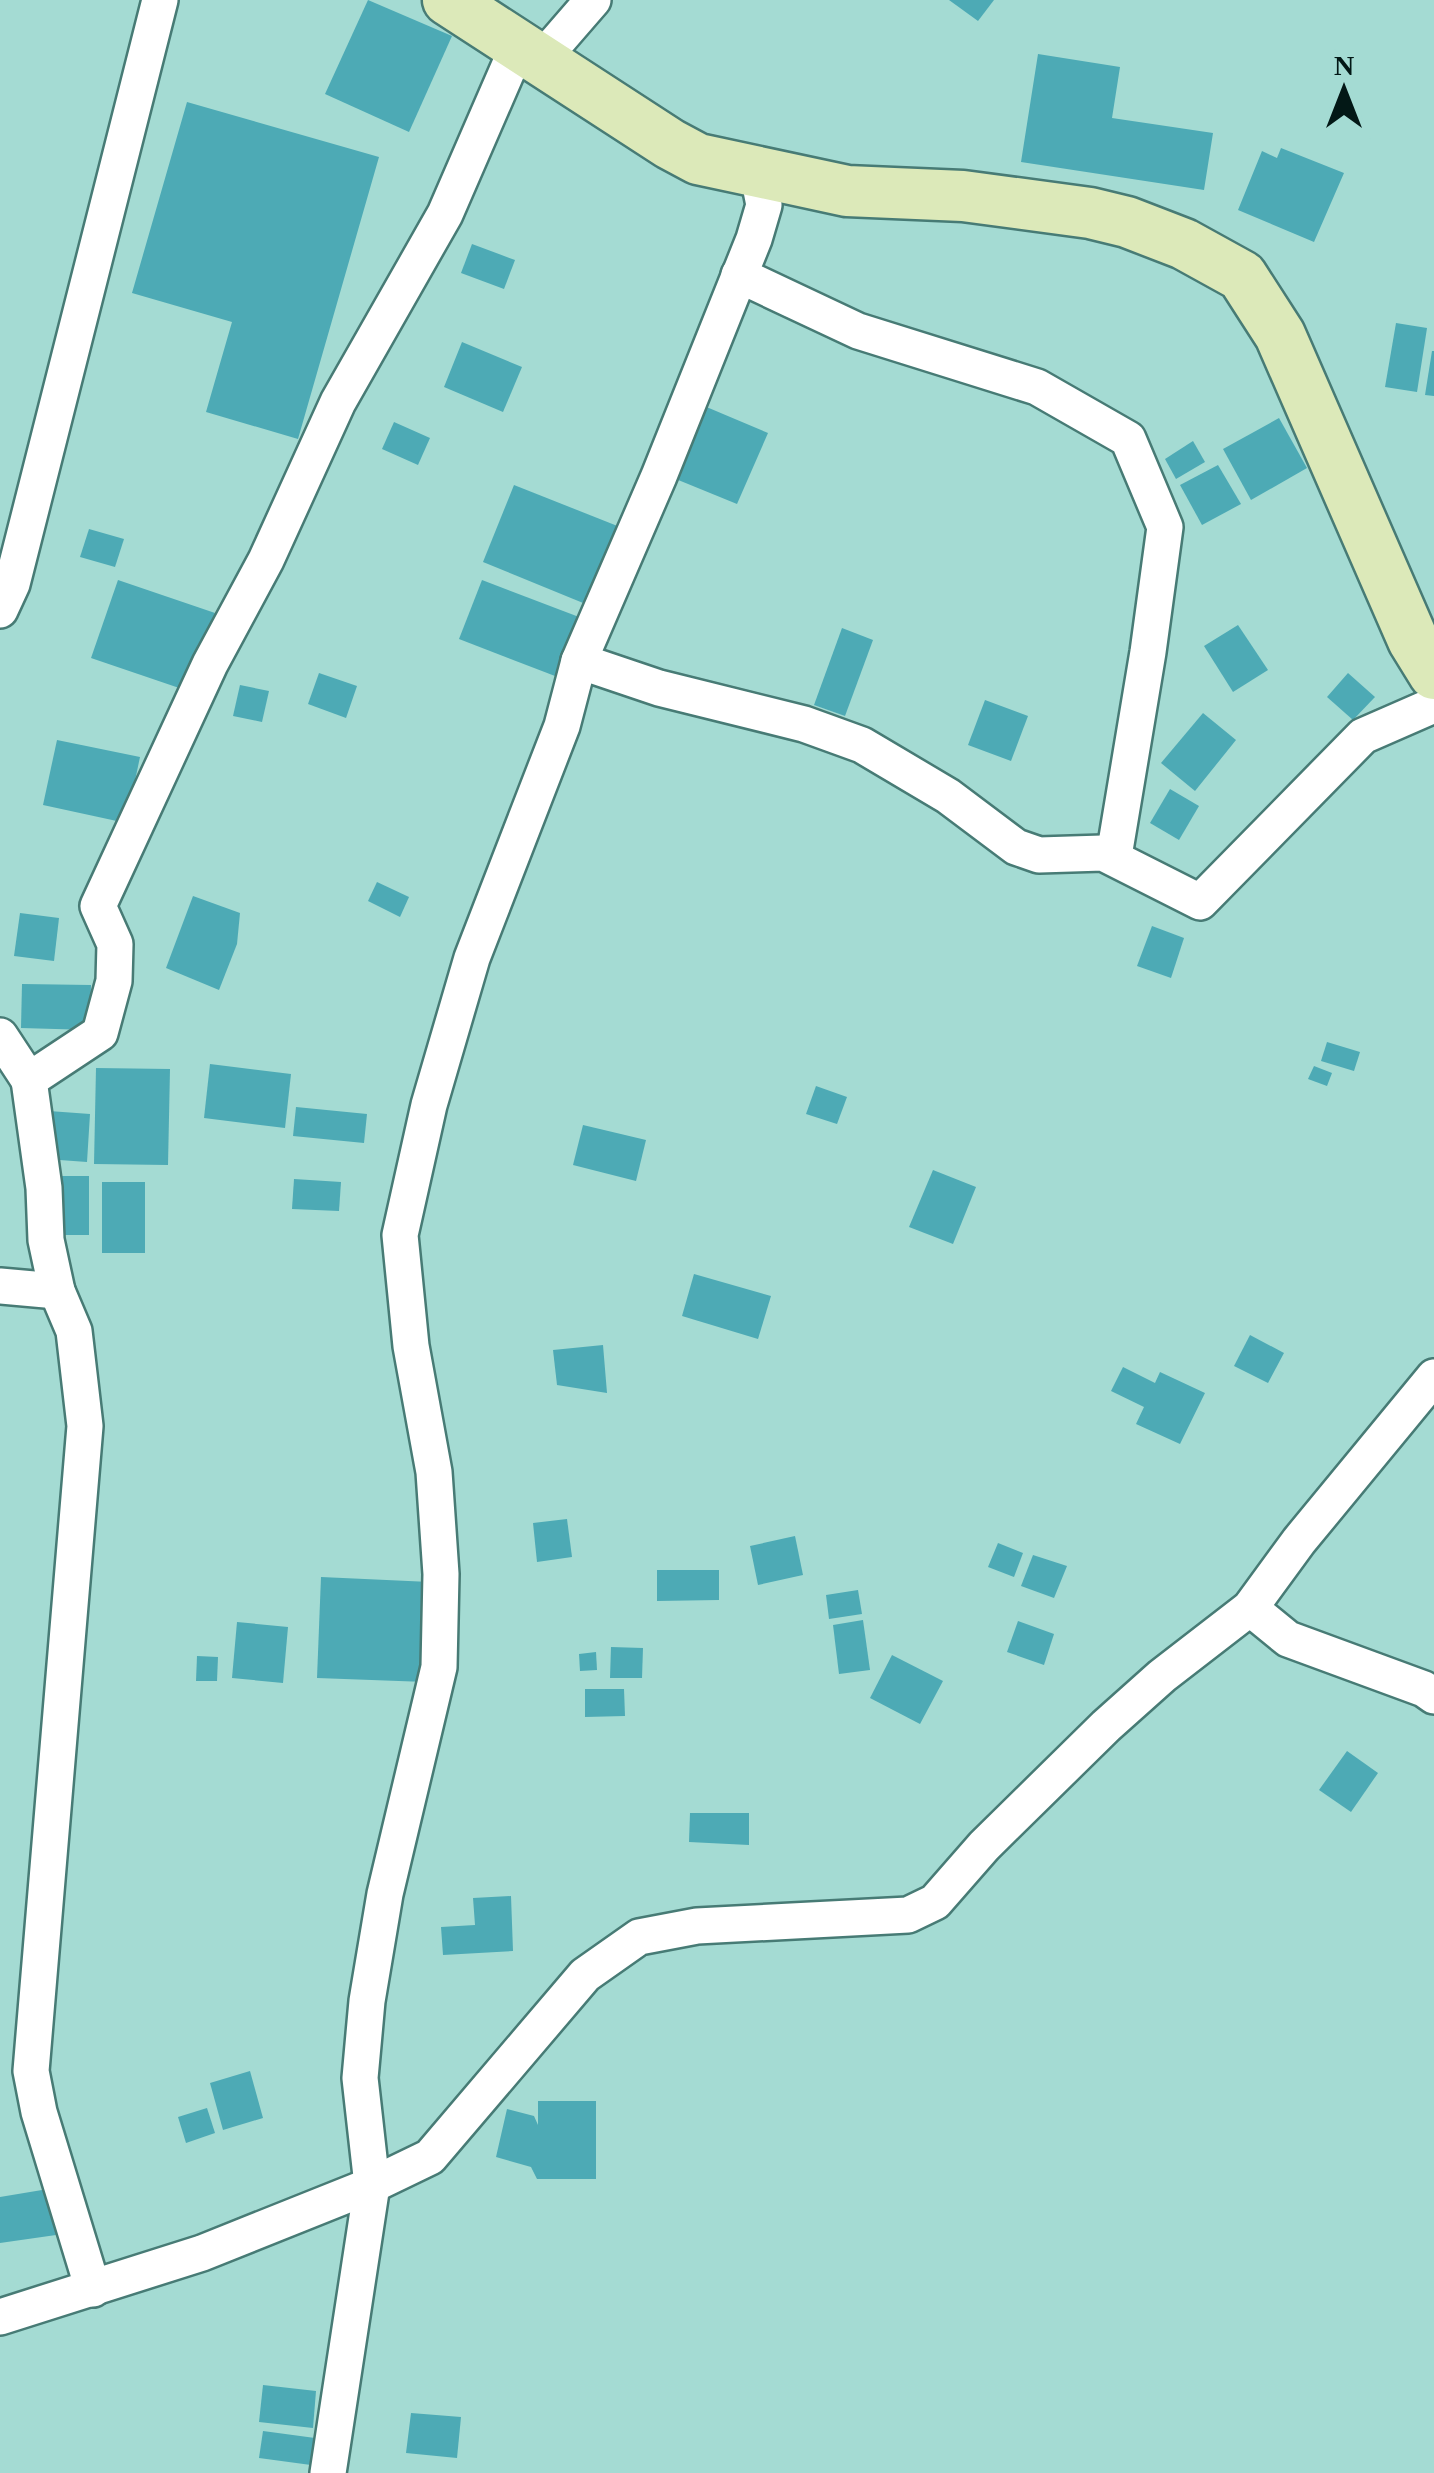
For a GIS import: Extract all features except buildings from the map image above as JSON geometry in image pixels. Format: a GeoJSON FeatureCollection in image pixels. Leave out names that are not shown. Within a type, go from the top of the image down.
{"type":"FeatureCollection","features":[{"type":"Feature","properties":{"kind":"street"},"geometry":{"type":"LineString","coordinates":[[0,610],[12,584],[160,0]]}},
{"type":"Feature","properties":{"kind":"street"},"geometry":{"type":"LineString","coordinates":[[448,0],[670,144],[698,158],[847,192],[962,196],[1090,212],[1184,244],[1242,276],[1280,335],[1413,640],[1434,674]]}},
{"type":"Feature","properties":{"kind":"street"},"geometry":{"type":"LineString","coordinates":[[30,1080],[100,1032],[114,981],[115,944],[98,906],[338,402],[530,53],[594,0]]}},
{"type":"Feature","properties":{"kind":"street"},"geometry":{"type":"LineString","coordinates":[[328,2473],[372,2185],[360,2078],[367,2001],[385,1894],[439,1667],[440,1574],[434,1472],[410,1346],[400,1235],[429,1105],[472,958],[562,726],[579,661],[659,476],[739,275],[764,205],[757,170]]}},
{"type":"Feature","properties":{"kind":"street"},"geometry":{"type":"LineString","coordinates":[[739,275],[858,330],[1037,387],[1128,439],[1165,527],[1114,856]]}},
{"type":"Feature","properties":{"kind":"street"},"geometry":{"type":"LineString","coordinates":[[579,661],[659,688],[804,724],[862,745],[948,796],[1016,847],[1039,856],[1103,852],[1200,902],[1364,736],[1434,705]]}},
{"type":"Feature","properties":{"kind":"street"},"geometry":{"type":"LineString","coordinates":[[0,1036],[30,1080],[44,1188],[46,1240],[57,1292],[74,1332],[85,1426],[31,2071],[39,2112],[93,2288]]}},
{"type":"Feature","properties":{"kind":"street"},"geometry":{"type":"LineString","coordinates":[[0,1286],[57,1292]]}},
{"type":"Feature","properties":{"kind":"street"},"geometry":{"type":"LineString","coordinates":[[0,2317],[202,2253],[372,2185],[430,2157],[586,1975],[638,1937],[697,1926],[908,1915],[935,1902],[984,1846],[1106,1726],[1162,1676],[1250,1608],[1434,1377]]}},
{"type":"Feature","properties":{"kind":"street"},"geometry":{"type":"LineString","coordinates":[[1250,1608],[1288,1639],[1434,1696]]}}]}
